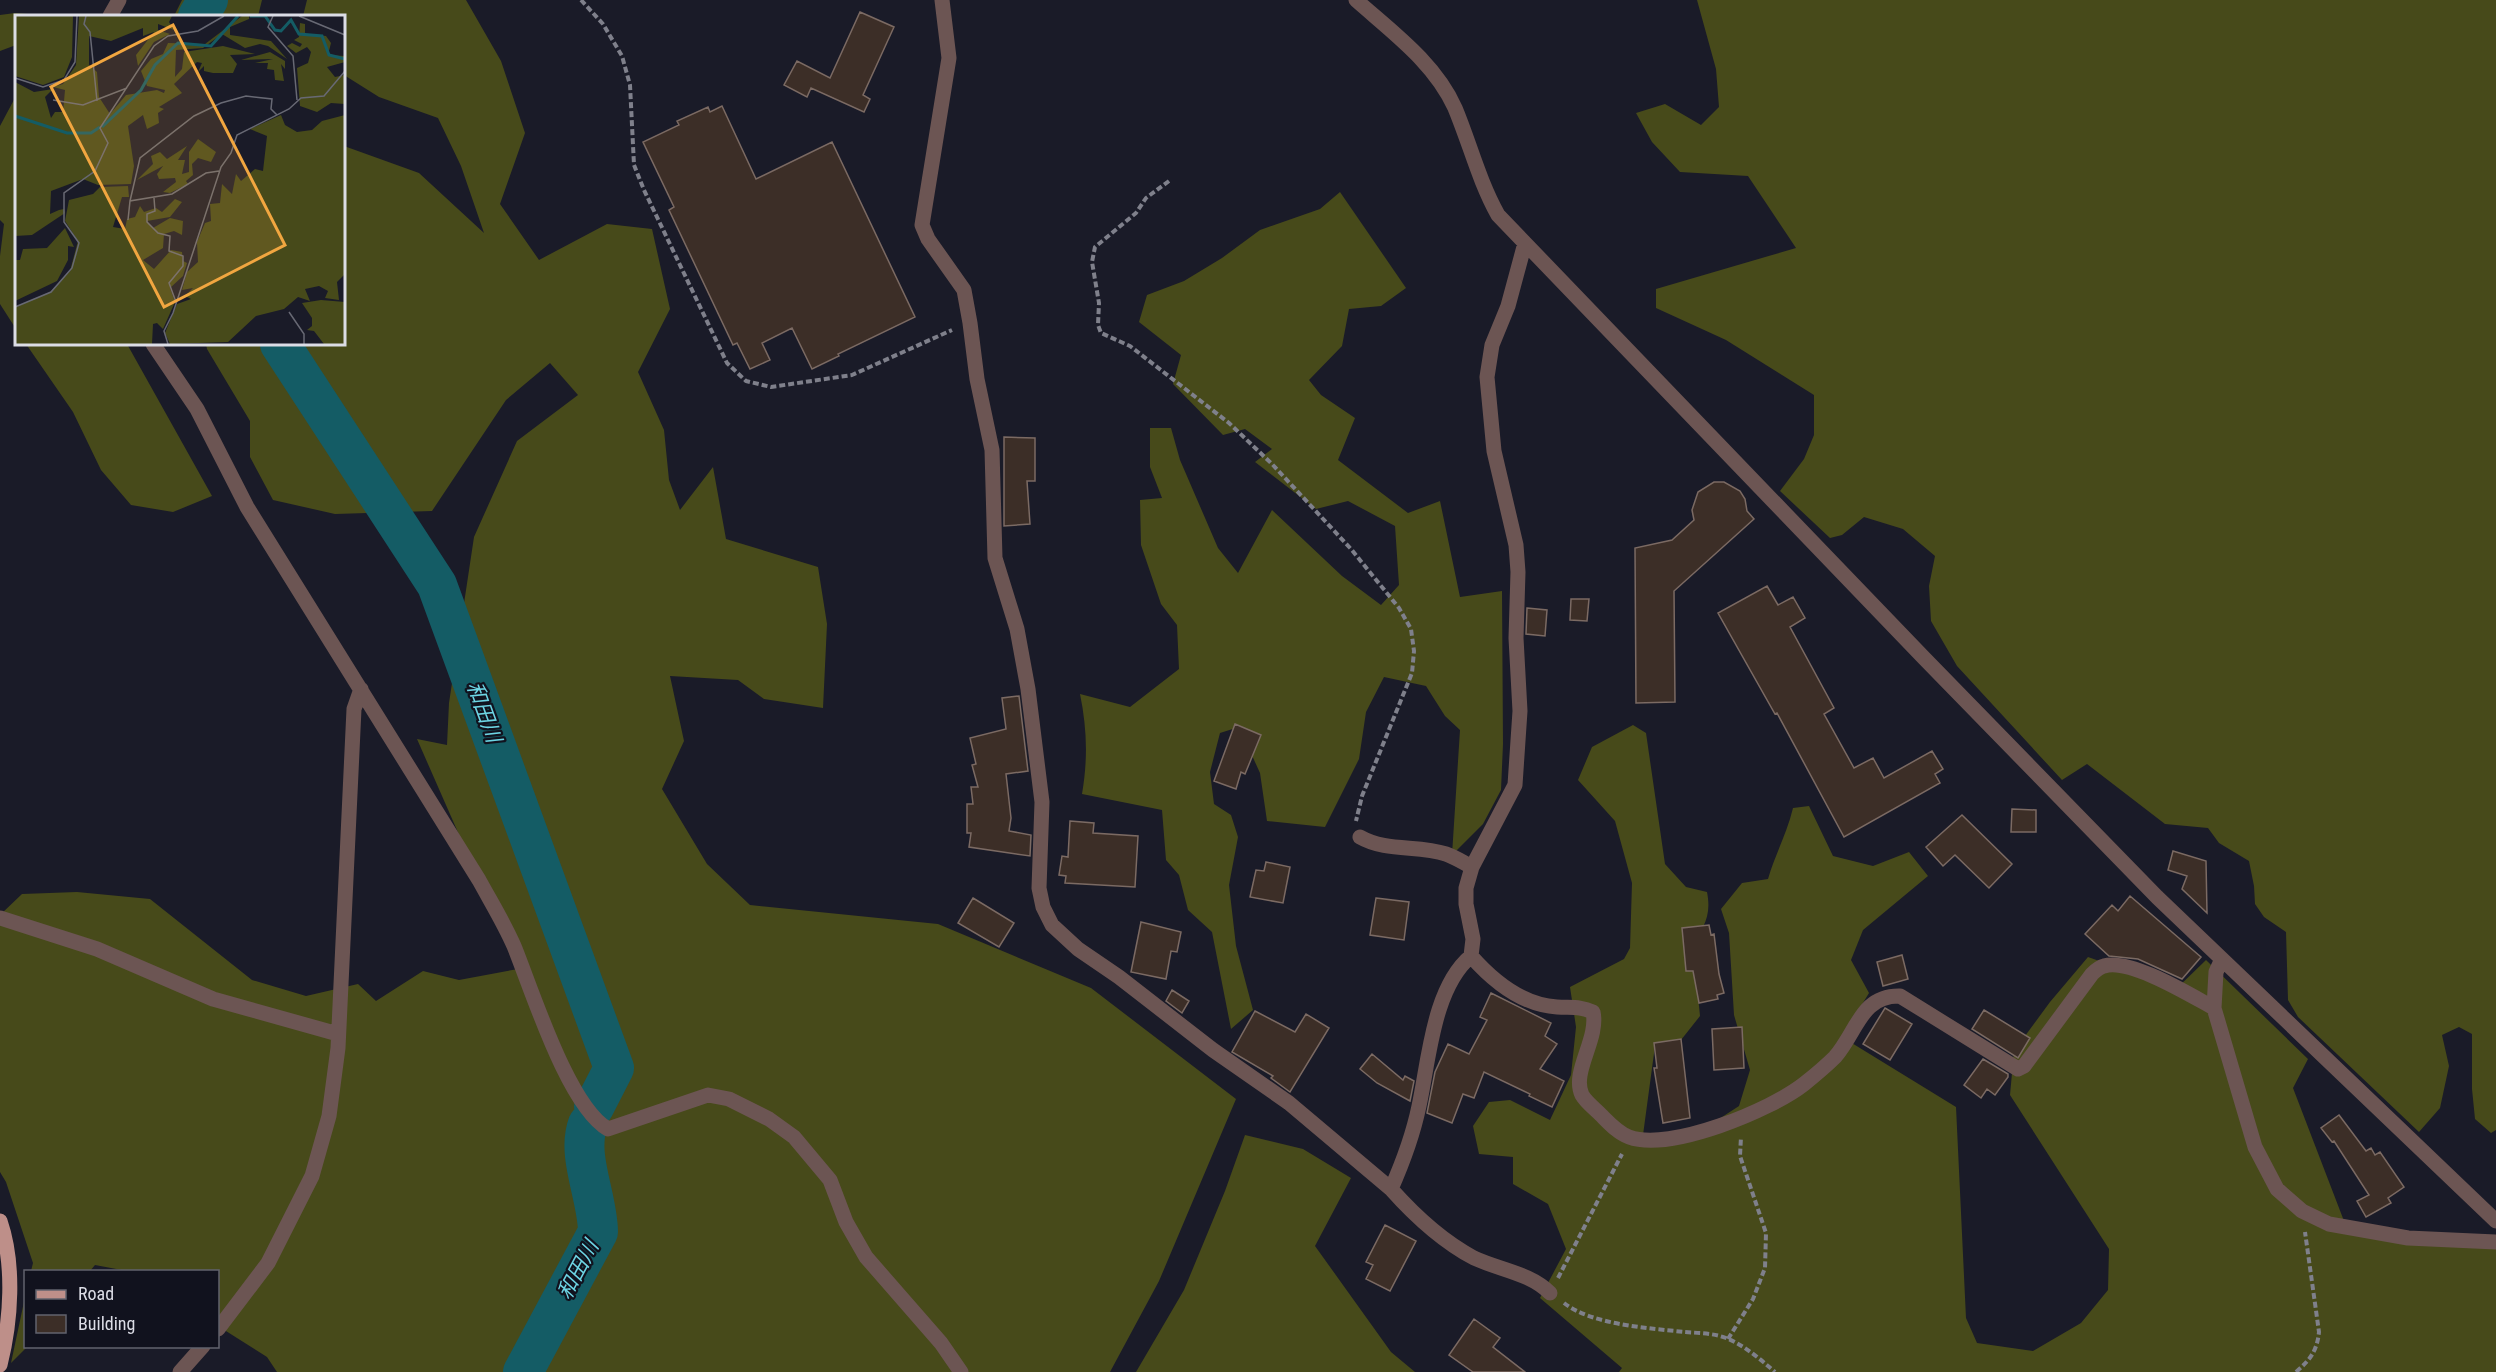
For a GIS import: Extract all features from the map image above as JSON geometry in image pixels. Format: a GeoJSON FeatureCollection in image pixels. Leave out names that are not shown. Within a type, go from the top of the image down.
{"type":"FeatureCollection","features":[{"type":"Feature","properties":{"kind":"main road"},"geometry":{"type":"LineString","coordinates":[[0,1221],[8,1266],[9,1291],[8,1320],[0,1365]]}},
{"type":"Feature","properties":{"kind":"street"},"geometry":{"type":"LineString","coordinates":[[111,15],[119,0]]}},
{"type":"Feature","properties":{"kind":"street"},"geometry":{"type":"LineString","coordinates":[[942,0],[949,58],[922,225],[928,239],[964,290],[970,323],[977,379],[992,450],[995,558],[1017,629],[1028,689],[1042,802],[1039,888],[1043,907],[1052,925],[1078,949],[1119,977],[1213,1050],[1289,1103],[1391,1189],[1412,1213],[1441,1237],[1473,1257],[1539,1281],[1550,1293]]}},
{"type":"Feature","properties":{"kind":"street"},"geometry":{"type":"LineString","coordinates":[[1356,0],[1425,62],[1454,107],[1485,192],[1498,215],[2157,897],[2496,1221]]}},
{"type":"Feature","properties":{"kind":"street"},"geometry":{"type":"LineString","coordinates":[[1391,1189],[1403,1162],[1419,1108],[1431,1042],[1448,986],[1460,965],[1471,956],[1473,939],[1466,903],[1466,888],[1472,867],[1515,785],[1520,711],[1516,638],[1518,572],[1516,545],[1494,451],[1489,418],[1487,377],[1492,345],[1508,306],[1525,243]]}},
{"type":"Feature","properties":{"kind":"street"},"geometry":{"type":"LineString","coordinates":[[154,345],[196,409],[247,507],[479,880],[513,944],[570,1081],[597,1123],[608,1129],[708,1095],[729,1099],[786,1131],[794,1137],[830,1180],[846,1222],[866,1257],[941,1342],[961,1372]]}},
{"type":"Feature","properties":{"kind":"street"},"geometry":{"type":"LineString","coordinates":[[219,1328],[268,1263],[312,1176],[329,1116],[338,1034],[354,709],[361,689]]}},
{"type":"Feature","properties":{"kind":"street"},"geometry":{"type":"LineString","coordinates":[[1359,837],[1386,846],[1446,854],[1472,867]]}},
{"type":"Feature","properties":{"kind":"street"},"geometry":{"type":"LineString","coordinates":[[0,918],[97,949],[213,999],[338,1034]]}},
{"type":"Feature","properties":{"kind":"street"},"geometry":{"type":"LineString","coordinates":[[1471,956],[1492,979],[1538,1004],[1557,1007],[1581,1006],[1593,1012],[1595,1023],[1578,1083],[1583,1097],[1616,1130],[1630,1138],[1655,1140],[1705,1131],[1747,1117],[1803,1086],[1836,1056],[1871,1004],[1886,995],[1900,996],[2018,1069],[2024,1066],[2092,974],[2103,966],[2120,965],[2146,973],[2214,1008]]}},
{"type":"Feature","properties":{"kind":"street"},"geometry":{"type":"LineString","coordinates":[[2222,959],[2216,972],[2214,1008],[2254,1147],[2277,1189],[2302,1211],[2329,1224],[2408,1238],[2496,1242]]}},
{"type":"Feature","properties":{"kind":"street"},"geometry":{"type":"LineString","coordinates":[[180,1372],[202,1348]]}},
{"type":"Feature","properties":{"kind":"path"},"geometry":{"type":"LineString","coordinates":[[581,0],[603,24],[622,56],[630,85],[634,165],[644,190],[727,363],[746,381],[771,387],[852,375],[970,323]]}},
{"type":"Feature","properties":{"kind":"path"},"geometry":{"type":"LineString","coordinates":[[1169,181],[1146,198],[1136,213],[1095,247],[1092,262],[1099,303],[1098,325],[1101,333],[1130,346],[1229,423],[1272,464],[1351,549],[1399,608],[1411,629],[1414,651],[1412,673],[1362,796],[1356,821],[1359,837]]}},
{"type":"Feature","properties":{"kind":"path"},"geometry":{"type":"LineString","coordinates":[[1728,1339],[1753,1299],[1765,1268],[1766,1233],[1740,1156],[1741,1139],[1747,1117]]}},
{"type":"Feature","properties":{"kind":"path"},"geometry":{"type":"LineString","coordinates":[[1630,1138],[1550,1293],[1568,1307],[1592,1316],[1646,1328],[1714,1335],[1728,1339],[1756,1356],[1775,1372]]}},
{"type":"Feature","properties":{"kind":"path"},"geometry":{"type":"LineString","coordinates":[[2296,1372],[2310,1360],[2318,1346],[2319,1332],[2302,1211]]}},
{"type":"Feature","properties":{"kind":"green space"},"geometry":{"type":"Polygon","coordinates":[[[182,0],[262,0],[258,15],[174,15],[182,0]]]}},
{"type":"Feature","properties":{"kind":"green space"},"geometry":{"type":"Polygon","coordinates":[[[307,0],[466,0],[501,61],[525,133],[500,204],[539,260],[607,224],[652,229],[670,309],[638,372],[664,430],[669,480],[680,510],[713,467],[726,539],[818,567],[827,624],[823,708],[764,699],[738,680],[670,676],[684,741],[662,789],[707,864],[750,905],[938,924],[1091,988],[1236,1099],[1159,1281],[1110,1372],[277,1372],[267,1357],[219,1327],[219,1270],[122,1270],[95,1265],[91,1270],[31,1270],[33,1263],[6,1182],[0,1172],[0,915],[22,894],[77,892],[150,899],[252,980],[306,996],[358,984],[376,1001],[423,971],[459,980],[518,969],[417,739],[447,745],[449,703],[474,537],[517,441],[578,395],[550,363],[506,400],[432,511],[335,514],[273,500],[250,457],[250,421],[206,345],[345,345],[345,146],[419,173],[484,233],[461,166],[438,118],[379,97],[345,76],[345,15],[303,15],[307,0]]]}},
{"type":"Feature","properties":{"kind":"green space"},"geometry":{"type":"Polygon","coordinates":[[[1697,0],[2496,0],[2496,1130],[2491,1133],[2475,1119],[2472,1089],[2472,1034],[2459,1027],[2442,1035],[2449,1066],[2440,1108],[2419,1132],[2298,1017],[2288,1000],[2286,932],[2264,917],[2255,904],[2249,861],[2219,843],[2208,828],[2165,824],[2087,764],[2062,780],[1957,666],[1931,621],[1929,586],[1935,556],[1903,529],[1864,517],[1842,535],[1830,538],[1780,491],[1804,459],[1814,435],[1814,395],[1726,340],[1656,308],[1656,289],[1796,248],[1748,176],[1680,172],[1652,142],[1636,113],[1665,104],[1701,125],[1719,107],[1716,69],[1697,0]]]}},
{"type":"Feature","properties":{"kind":"green space"},"geometry":{"type":"Polygon","coordinates":[[[15,13],[40,15],[15,15],[15,45],[0,51],[0,15],[15,13]]]}},
{"type":"Feature","properties":{"kind":"green space"},"geometry":{"type":"Polygon","coordinates":[[[15,98],[15,327],[0,304],[0,256],[4,224],[0,220],[0,126],[15,98]]]}},
{"type":"Feature","properties":{"kind":"green space"},"geometry":{"type":"Polygon","coordinates":[[[1340,192],[1406,288],[1381,306],[1349,309],[1342,346],[1309,380],[1321,395],[1355,418],[1338,460],[1408,513],[1440,501],[1460,597],[1502,591],[1501,790],[1483,824],[1452,855],[1460,730],[1445,716],[1426,686],[1384,677],[1366,712],[1359,759],[1325,827],[1267,821],[1260,773],[1239,727],[1220,733],[1210,772],[1214,804],[1231,815],[1238,837],[1229,885],[1236,946],[1253,1010],[1231,1029],[1212,932],[1188,910],[1179,875],[1166,860],[1162,810],[1082,794],[1086,744],[1080,694],[1130,707],[1179,669],[1177,625],[1161,604],[1141,545],[1140,500],[1162,498],[1150,467],[1150,428],[1171,428],[1180,460],[1218,548],[1238,573],[1272,510],[1342,576],[1381,605],[1399,585],[1395,526],[1348,501],[1316,509],[1255,462],[1272,449],[1245,429],[1223,435],[1173,384],[1181,355],[1139,322],[1147,295],[1184,281],[1222,258],[1260,230],[1320,209],[1340,192]]]}},
{"type":"Feature","properties":{"kind":"green space"},"geometry":{"type":"Polygon","coordinates":[[[27,345],[128,345],[212,496],[173,512],[131,505],[101,470],[73,412],[27,345]]]}},
{"type":"Feature","properties":{"kind":"green space"},"geometry":{"type":"Polygon","coordinates":[[[1633,725],[1646,733],[1665,864],[1686,887],[1707,892],[1708,901],[1705,922],[1690,949],[1700,1016],[1681,1040],[1655,1046],[1643,1135],[1699,1132],[1739,1106],[1750,1070],[1734,1015],[1729,933],[1721,909],[1742,883],[1768,879],[1793,808],[1809,806],[1833,856],[1873,866],[1909,852],[1928,876],[1863,930],[1851,960],[1869,993],[1842,1037],[1956,1107],[1966,1318],[1977,1343],[2033,1351],[2081,1323],[2108,1290],[2109,1249],[2010,1095],[2014,1051],[2050,1002],[2088,957],[2136,974],[2173,992],[2206,960],[2308,1059],[2293,1088],[2349,1234],[2496,1246],[2496,1372],[1619,1372],[1622,1368],[1540,1298],[1566,1249],[1548,1204],[1513,1184],[1513,1157],[1479,1154],[1473,1126],[1489,1102],[1510,1100],[1550,1120],[1571,1075],[1576,1027],[1570,987],[1624,959],[1630,948],[1632,883],[1615,821],[1578,780],[1592,747],[1633,725]]]}},
{"type":"Feature","properties":{"kind":"green space"},"geometry":{"type":"Polygon","coordinates":[[[1245,1135],[1303,1149],[1351,1178],[1315,1246],[1391,1352],[1415,1372],[1136,1372],[1184,1290],[1225,1191],[1245,1135]]]}},
{"type":"Feature","properties":{"kind":"green space"},"geometry":{"type":"Polygon","coordinates":[[[24,1302],[24,1348],[26,1348],[11,1363],[24,1302]]]}},
{"type":"Feature","properties":{"kind":"building"},"geometry":{"type":"Polygon","coordinates":[[[860,12],[894,27],[863,95],[870,99],[864,112],[811,88],[807,97],[784,85],[797,61],[830,78],[860,12]]]}},
{"type":"Feature","properties":{"kind":"building"},"geometry":{"type":"Polygon","coordinates":[[[722,106],[756,179],[832,142],[915,317],[812,369],[792,328],[762,343],[770,360],[750,369],[737,343],[733,345],[669,210],[674,207],[643,142],[679,125],[677,121],[708,107],[710,112],[722,106]]]}},
{"type":"Feature","properties":{"kind":"building"},"geometry":{"type":"Polygon","coordinates":[[[1004,437],[1035,438],[1035,481],[1027,481],[1030,524],[1004,526],[1004,437]]]}},
{"type":"Feature","properties":{"kind":"building"},"geometry":{"type":"Polygon","coordinates":[[[1714,482],[1724,482],[1740,491],[1745,499],[1747,511],[1754,519],[1674,591],[1675,702],[1636,703],[1635,548],[1672,540],[1694,520],[1692,510],[1698,492],[1714,482]]]}},
{"type":"Feature","properties":{"kind":"building"},"geometry":{"type":"Polygon","coordinates":[[[1767,586],[1778,605],[1793,597],[1805,618],[1790,627],[1834,708],[1824,714],[1854,768],[1873,758],[1884,778],[1932,751],[1943,769],[1935,774],[1940,783],[1844,837],[1777,713],[1775,714],[1718,613],[1767,586]]]}},
{"type":"Feature","properties":{"kind":"building"},"geometry":{"type":"Polygon","coordinates":[[[1571,599],[1589,599],[1587,621],[1570,620],[1571,599]]]}},
{"type":"Feature","properties":{"kind":"building"},"geometry":{"type":"Polygon","coordinates":[[[1527,608],[1547,610],[1545,636],[1526,634],[1527,608]]]}},
{"type":"Feature","properties":{"kind":"building"},"geometry":{"type":"Polygon","coordinates":[[[1019,696],[1028,771],[1006,774],[1011,818],[1009,831],[1031,835],[1030,856],[969,847],[971,833],[967,833],[967,804],[973,804],[971,787],[978,787],[972,765],[976,764],[970,738],[1006,729],[1002,698],[1019,696]]]}},
{"type":"Feature","properties":{"kind":"building"},"geometry":{"type":"Polygon","coordinates":[[[1235,724],[1261,735],[1245,774],[1241,772],[1236,789],[1214,781],[1235,724]]]}},
{"type":"Feature","properties":{"kind":"building"},"geometry":{"type":"Polygon","coordinates":[[[2012,809],[2036,810],[2036,832],[2011,832],[2012,809]]]}},
{"type":"Feature","properties":{"kind":"building"},"geometry":{"type":"Polygon","coordinates":[[[1962,815],[2012,864],[1989,888],[1955,855],[1943,866],[1926,847],[1962,815]]]}},
{"type":"Feature","properties":{"kind":"building"},"geometry":{"type":"Polygon","coordinates":[[[1070,821],[1094,823],[1093,833],[1138,836],[1135,887],[1065,883],[1066,876],[1059,875],[1062,856],[1068,857],[1070,821]]]}},
{"type":"Feature","properties":{"kind":"building"},"geometry":{"type":"Polygon","coordinates":[[[2173,851],[2206,861],[2207,913],[2182,889],[2187,876],[2168,870],[2173,851]]]}},
{"type":"Feature","properties":{"kind":"building"},"geometry":{"type":"Polygon","coordinates":[[[1266,862],[1290,867],[1283,903],[1250,897],[1256,870],[1264,871],[1266,862]]]}},
{"type":"Feature","properties":{"kind":"building"},"geometry":{"type":"Polygon","coordinates":[[[2130,896],[2201,957],[2182,979],[2138,959],[2109,956],[2085,934],[2112,905],[2118,911],[2130,896]]]}},
{"type":"Feature","properties":{"kind":"building"},"geometry":{"type":"Polygon","coordinates":[[[973,898],[1014,923],[999,947],[958,923],[973,898]]]}},
{"type":"Feature","properties":{"kind":"building"},"geometry":{"type":"Polygon","coordinates":[[[1376,898],[1409,902],[1404,940],[1370,935],[1376,898]]]}},
{"type":"Feature","properties":{"kind":"building"},"geometry":{"type":"Polygon","coordinates":[[[1141,922],[1181,932],[1177,952],[1171,951],[1166,979],[1131,972],[1141,922]]]}},
{"type":"Feature","properties":{"kind":"building"},"geometry":{"type":"Polygon","coordinates":[[[1709,925],[1711,935],[1714,934],[1724,993],[1717,995],[1718,999],[1699,1003],[1693,971],[1686,971],[1682,928],[1709,925]]]}},
{"type":"Feature","properties":{"kind":"building"},"geometry":{"type":"Polygon","coordinates":[[[1902,955],[1908,979],[1883,986],[1877,962],[1902,955]]]}},
{"type":"Feature","properties":{"kind":"building"},"geometry":{"type":"Polygon","coordinates":[[[1172,990],[1189,1001],[1182,1013],[1166,1001],[1172,990]]]}},
{"type":"Feature","properties":{"kind":"building"},"geometry":{"type":"Polygon","coordinates":[[[1491,993],[1551,1023],[1545,1036],[1557,1044],[1540,1069],[1564,1081],[1552,1107],[1484,1072],[1474,1098],[1463,1094],[1452,1123],[1427,1113],[1435,1072],[1448,1044],[1469,1054],[1487,1020],[1480,1017],[1491,993]]]}},
{"type":"Feature","properties":{"kind":"building"},"geometry":{"type":"Polygon","coordinates":[[[1885,1008],[1912,1024],[1890,1060],[1863,1044],[1885,1008]]]}},
{"type":"Feature","properties":{"kind":"building"},"geometry":{"type":"Polygon","coordinates":[[[1984,1010],[2030,1038],[2018,1058],[1972,1029],[1984,1010]]]}},
{"type":"Feature","properties":{"kind":"building"},"geometry":{"type":"Polygon","coordinates":[[[1255,1011],[1295,1032],[1306,1014],[1329,1028],[1290,1092],[1271,1078],[1273,1076],[1232,1052],[1255,1011]]]}},
{"type":"Feature","properties":{"kind":"building"},"geometry":{"type":"Polygon","coordinates":[[[1742,1027],[1744,1068],[1714,1070],[1712,1029],[1742,1027]]]}},
{"type":"Feature","properties":{"kind":"building"},"geometry":{"type":"Polygon","coordinates":[[[1681,1039],[1690,1118],[1663,1123],[1654,1068],[1657,1068],[1654,1043],[1681,1039]]]}},
{"type":"Feature","properties":{"kind":"building"},"geometry":{"type":"Polygon","coordinates":[[[1372,1054],[1403,1080],[1405,1076],[1414,1081],[1410,1101],[1377,1083],[1360,1069],[1372,1054]]]}},
{"type":"Feature","properties":{"kind":"building"},"geometry":{"type":"Polygon","coordinates":[[[1983,1059],[2008,1074],[2008,1077],[1995,1095],[1987,1089],[1981,1098],[1964,1085],[1983,1059]]]}},
{"type":"Feature","properties":{"kind":"building"},"geometry":{"type":"Polygon","coordinates":[[[2339,1115],[2366,1151],[2371,1148],[2375,1155],[2380,1152],[2404,1187],[2388,1198],[2391,1203],[2366,1217],[2357,1201],[2369,1195],[2334,1141],[2332,1142],[2321,1128],[2339,1115]]]}},
{"type":"Feature","properties":{"kind":"building"},"geometry":{"type":"Polygon","coordinates":[[[1385,1225],[1416,1241],[1390,1291],[1366,1279],[1373,1265],[1366,1262],[1385,1225]]]}},
{"type":"Feature","properties":{"kind":"building"},"geometry":{"type":"Polygon","coordinates":[[[1474,1319],[1500,1338],[1493,1347],[1525,1372],[1473,1372],[1449,1355],[1474,1319]]]}},
{"type":"Feature","properties":{"kind":"waterway","name":"和田川"},"geometry":{"type":"LineString","coordinates":[[199,15],[208,0]]}},
{"type":"Feature","properties":{"kind":"waterway","name":"和田川"},"geometry":{"type":"LineString","coordinates":[[281,345],[437,585],[614,1068],[594,1107]]}},
{"type":"Feature","properties":{"kind":"waterway","name":"和田川"},"geometry":{"type":"LineString","coordinates":[[523,1372],[598,1232],[584,1149],[588,1124]]}}]}
